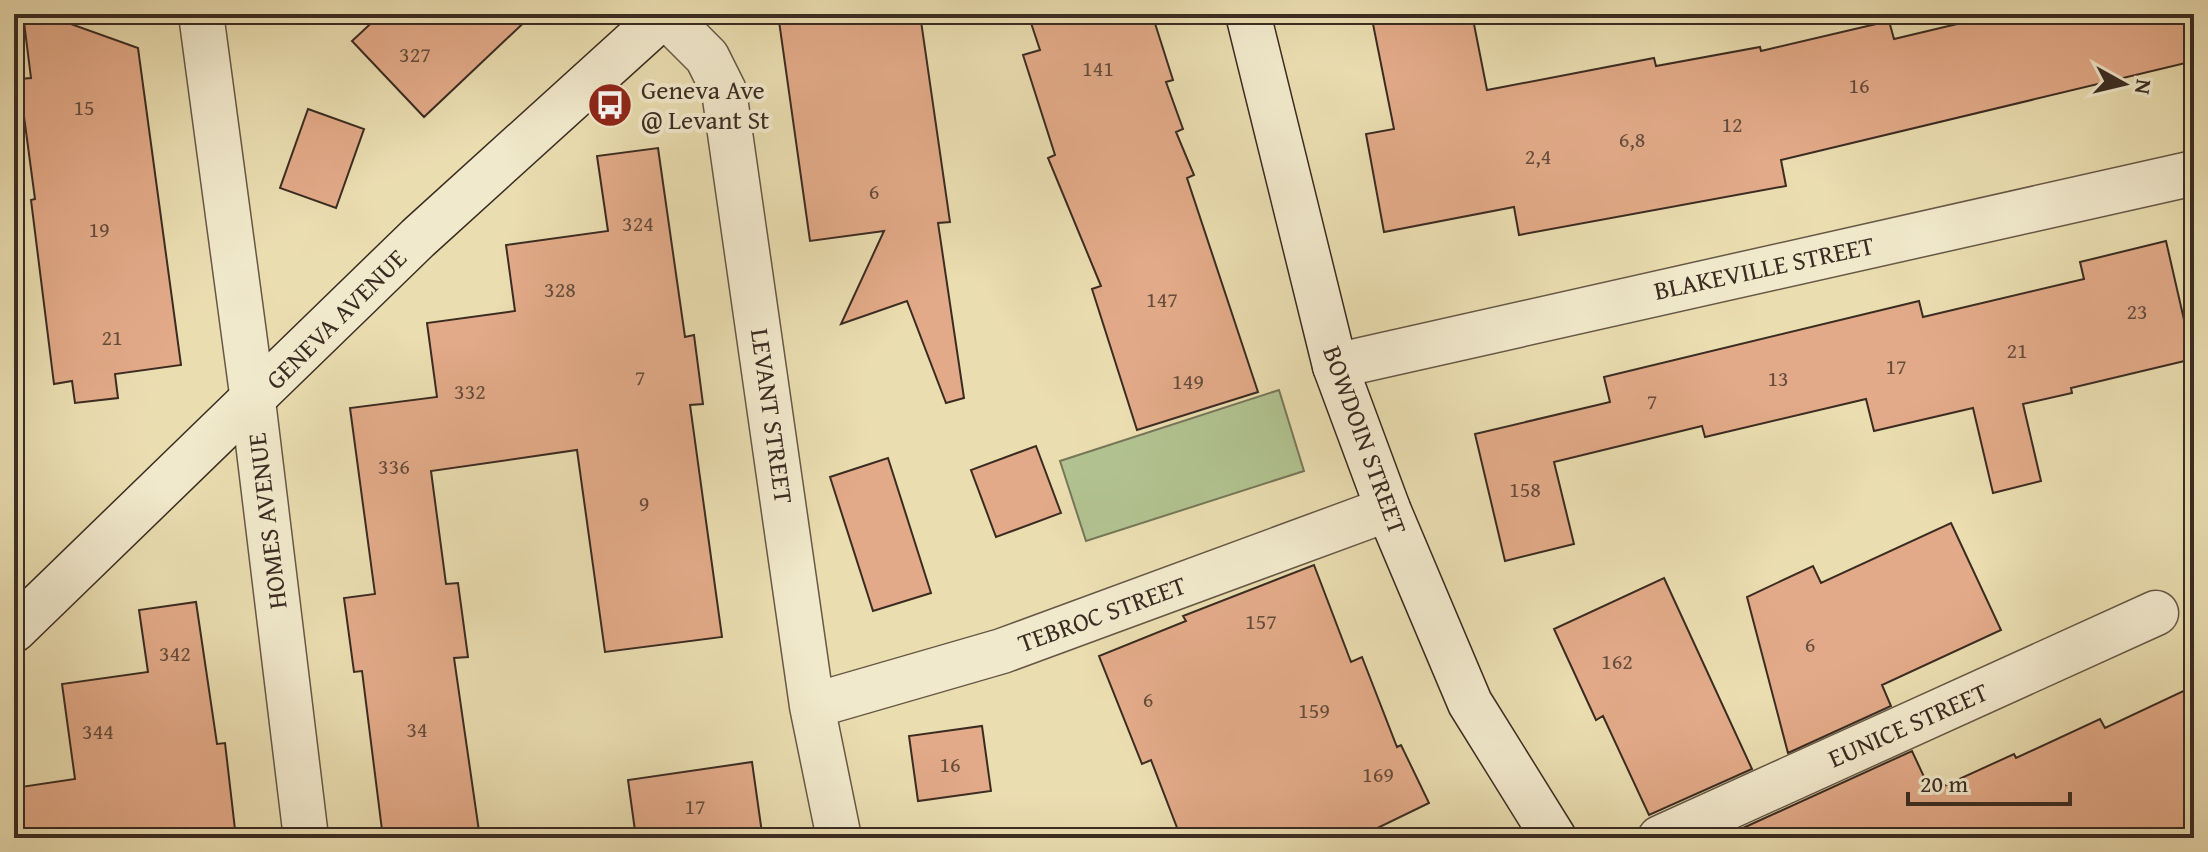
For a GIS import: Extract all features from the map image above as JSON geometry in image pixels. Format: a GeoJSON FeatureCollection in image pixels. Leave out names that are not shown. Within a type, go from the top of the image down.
{"type":"FeatureCollection","features":[{"type":"Feature","properties":{"kind":"street","name":"HOMES AVENUE"},"geometry":{"type":"LineString","coordinates":[[201,14],[253,401],[306,838]]}},
{"type":"Feature","properties":{"kind":"street","name":"GENEVA AVENUE"},"geometry":{"type":"LineString","coordinates":[[14,630],[418,238],[664,14]]}},
{"type":"Feature","properties":{"kind":"street","name":"LEVANT STREET"},"geometry":{"type":"LineString","coordinates":[[664,14],[707,57],[724,91],[812,706],[839,838]]}},
{"type":"Feature","properties":{"kind":"street","name":"BOWDOIN STREET"},"geometry":{"type":"LineString","coordinates":[[1248,14],[1335,366],[1388,509],[1470,703],[1554,838]]}},
{"type":"Feature","properties":{"kind":"street","name":"BLAKEVILLE STREET"},"geometry":{"type":"LineString","coordinates":[[1335,366],[2194,173]]}},
{"type":"Feature","properties":{"kind":"street","name":"TEBROC STREET"},"geometry":{"type":"LineString","coordinates":[[812,706],[1002,651],[1388,509]]}},
{"type":"Feature","properties":{"kind":"street","name":"EUNICE STREET"},"geometry":{"type":"LineString","coordinates":[[1660,838],[2156,613]]}},
{"type":"Feature","properties":{"kind":"green space"},"geometry":{"type":"Polygon","coordinates":[[[1279,390],[1304,471],[1086,541],[1060,461],[1279,390]]]}},
{"type":"Feature","properties":{"kind":"building"},"geometry":{"type":"Polygon","coordinates":[[[23,14],[43,14],[138,48],[181,365],[115,374],[118,398],[75,403],[72,381],[54,384],[19,79],[31,78],[23,14]]]}},
{"type":"Feature","properties":{"kind":"building"},"geometry":{"type":"Polygon","coordinates":[[[381,14],[533,14],[424,117],[352,41],[381,14]]]}},
{"type":"Feature","properties":{"kind":"building"},"geometry":{"type":"Polygon","coordinates":[[[778,14],[920,14],[950,222],[938,223],[964,398],[946,403],[907,301],[841,324],[884,231],[810,241],[778,14]]]}},
{"type":"Feature","properties":{"kind":"building"},"geometry":{"type":"Polygon","coordinates":[[[1028,14],[1152,14],[1173,80],[1166,82],[1183,129],[1176,132],[1194,175],[1187,178],[1258,392],[1137,430],[1092,289],[1101,286],[1048,158],[1055,155],[1023,55],[1040,50],[1028,14]]]}},
{"type":"Feature","properties":{"kind":"building"},"geometry":{"type":"Polygon","coordinates":[[[1371,14],[1472,14],[1487,90],[1654,58],[1656,66],[1760,47],[1761,51],[1889,21],[1894,39],[1999,14],[2194,14],[2194,61],[1781,160],[1786,186],[1519,235],[1514,207],[1384,232],[1366,134],[1394,129],[1371,14]]]}},
{"type":"Feature","properties":{"kind":"building"},"geometry":{"type":"Polygon","coordinates":[[[308,109],[364,129],[336,208],[280,188],[308,109]]]}},
{"type":"Feature","properties":{"kind":"building"},"geometry":{"type":"Polygon","coordinates":[[[658,148],[685,337],[694,335],[703,404],[690,405],[722,637],[605,652],[577,450],[431,471],[446,584],[458,583],[468,657],[454,658],[480,838],[383,838],[362,671],[354,672],[344,598],[375,594],[350,408],[437,397],[427,323],[515,311],[506,245],[608,231],[597,156],[658,148]]]}},
{"type":"Feature","properties":{"kind":"building"},"geometry":{"type":"Polygon","coordinates":[[[2166,241],[2193,359],[2071,388],[2072,393],[2023,404],[2041,481],[1993,493],[1973,408],[1874,431],[1866,399],[1705,437],[1702,426],[1554,462],[1574,544],[1505,561],[1475,434],[1610,402],[1604,377],[1919,301],[1923,317],[2084,279],[2080,262],[2166,241]]]}},
{"type":"Feature","properties":{"kind":"building"},"geometry":{"type":"Polygon","coordinates":[[[1036,446],[1061,513],[996,537],[971,470],[1036,446]]]}},
{"type":"Feature","properties":{"kind":"building"},"geometry":{"type":"Polygon","coordinates":[[[888,458],[931,593],[873,611],[830,477],[888,458]]]}},
{"type":"Feature","properties":{"kind":"building"},"geometry":{"type":"Polygon","coordinates":[[[1951,523],[2001,630],[1882,685],[1891,706],[1788,753],[1747,597],[1813,566],[1821,583],[1951,523]]]}},
{"type":"Feature","properties":{"kind":"building"},"geometry":{"type":"Polygon","coordinates":[[[1314,565],[1351,662],[1362,657],[1397,747],[1401,745],[1429,803],[1357,838],[1181,838],[1151,760],[1142,764],[1099,656],[1186,621],[1183,616],[1314,565]]]}},
{"type":"Feature","properties":{"kind":"building"},"geometry":{"type":"Polygon","coordinates":[[[1664,578],[1752,769],[1649,815],[1603,716],[1596,720],[1554,629],[1664,578]]]}},
{"type":"Feature","properties":{"kind":"building"},"geometry":{"type":"Polygon","coordinates":[[[196,602],[217,744],[225,743],[236,838],[14,838],[14,788],[75,779],[62,684],[148,672],[139,610],[196,602]]]}},
{"type":"Feature","properties":{"kind":"building"},"geometry":{"type":"Polygon","coordinates":[[[2194,686],[2194,838],[1721,838],[1912,751],[1931,792],[2014,754],[2016,758],[2100,719],[2105,728],[2194,686]]]}},
{"type":"Feature","properties":{"kind":"building"},"geometry":{"type":"Polygon","coordinates":[[[982,726],[991,791],[918,801],[909,736],[982,726]]]}},
{"type":"Feature","properties":{"kind":"building"},"geometry":{"type":"Polygon","coordinates":[[[752,762],[762,833],[725,838],[636,838],[628,780],[752,762]]]}},
{"type":"Feature","properties":{"kind":"place","name":"Geneva Ave @ Levant St"},"geometry":{"type":"Point","coordinates":[610,105]}}]}
